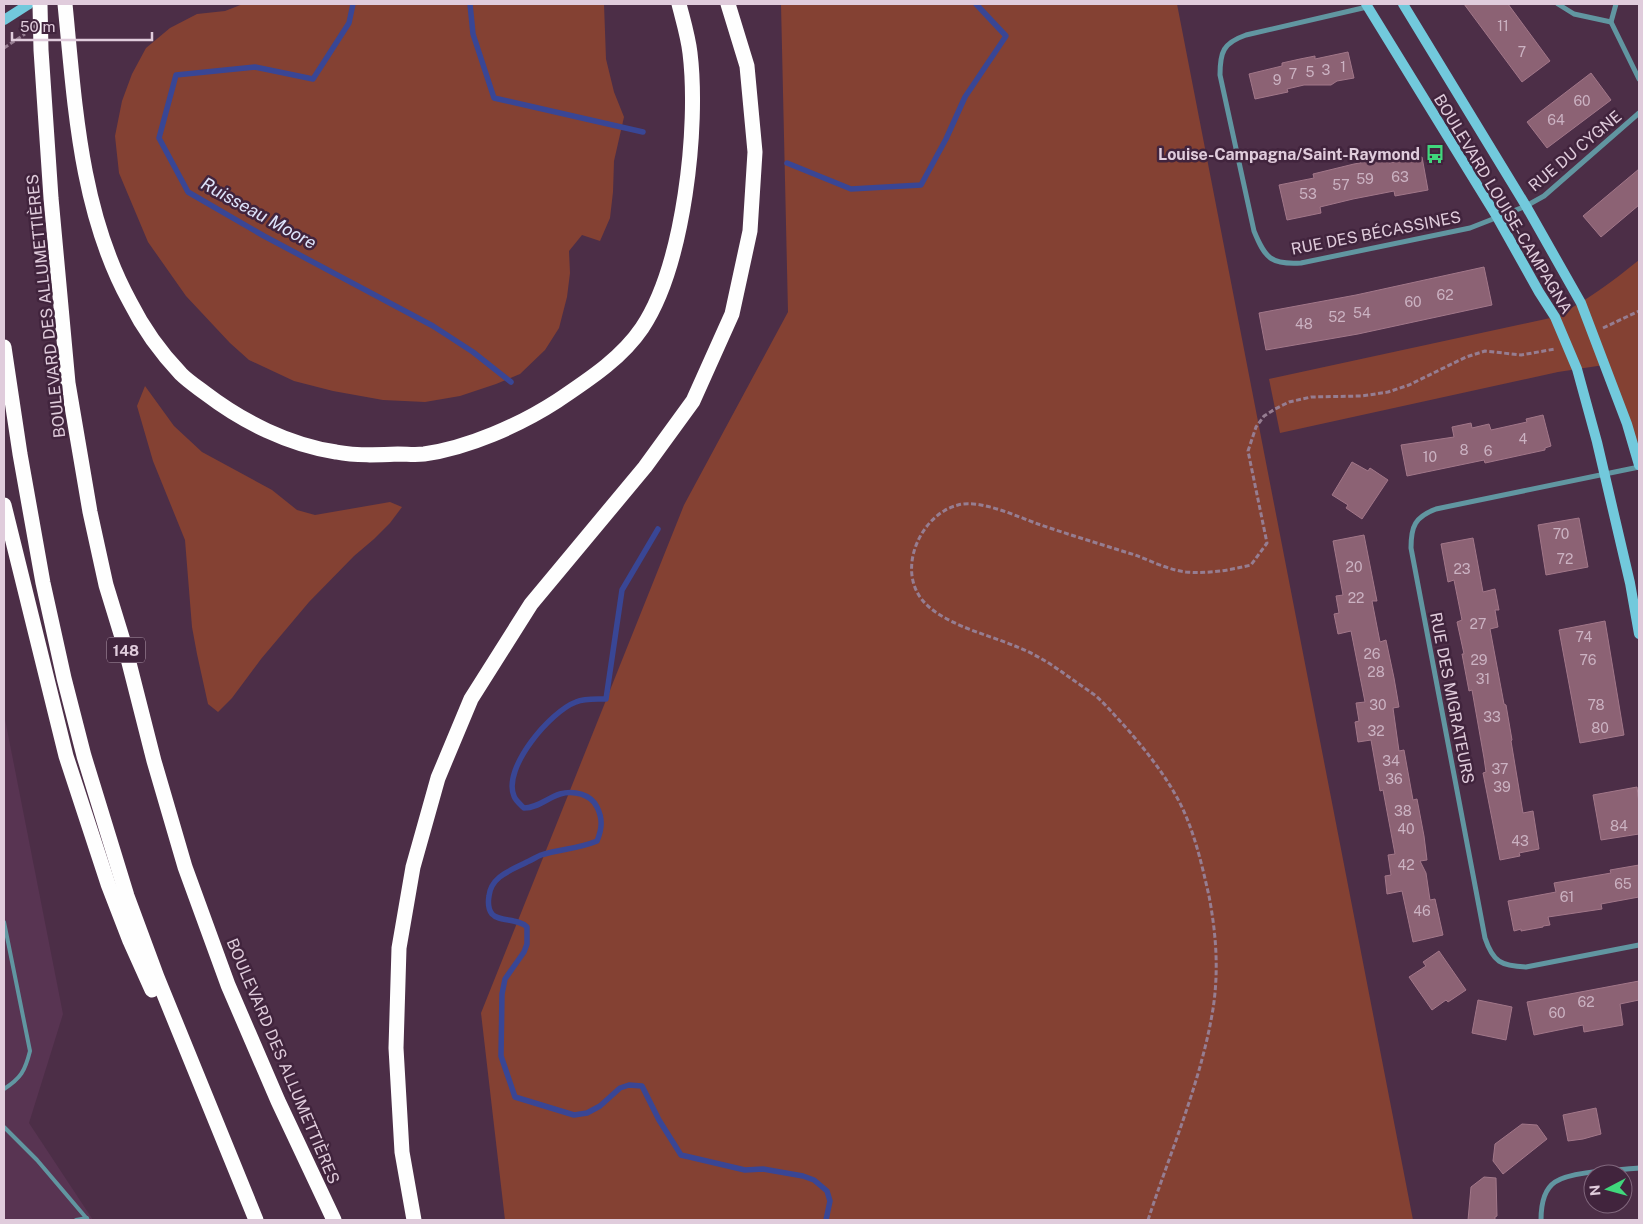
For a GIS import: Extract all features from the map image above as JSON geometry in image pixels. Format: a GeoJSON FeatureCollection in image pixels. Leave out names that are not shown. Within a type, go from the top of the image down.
{"type":"FeatureCollection","features":[{"type":"Feature","properties":{"kind":"highway","name":"BOULEVARD DES ALLUMETTIÈRES"},"geometry":{"type":"LineString","coordinates":[[40,4],[48,160],[68,383],[88,503],[106,585],[125,647],[154,761],[188,876],[228,984],[278,1101],[334,1220]]}},
{"type":"Feature","properties":{"kind":"highway"},"geometry":{"type":"LineString","coordinates":[[65,4],[79,141],[96,220],[110,262],[130,303],[156,343],[182,376],[219,404],[258,427],[296,442],[336,452],[376,455],[424,454],[464,445],[538,413],[577,388],[612,361],[630,344],[644,326],[662,289],[674,250],[683,206],[688,167],[692,125],[692,90],[690,54],[679,4]]}},
{"type":"Feature","properties":{"kind":"highway"},"geometry":{"type":"LineString","coordinates":[[414,1220],[402,1152],[396,1048],[400,948],[413,867],[438,778],[471,699],[531,604],[645,467],[693,401],[732,314],[750,231],[755,152],[746,66],[728,4]]}},
{"type":"Feature","properties":{"kind":"highway"},"geometry":{"type":"LineString","coordinates":[[4,347],[20,454],[43,582],[64,678],[84,756],[130,905],[157,977],[253,1214]]}},
{"type":"Feature","properties":{"kind":"highway"},"geometry":{"type":"LineString","coordinates":[[4,505],[66,756],[108,884],[130,941],[253,1214]]}},
{"type":"Feature","properties":{"kind":"street"},"geometry":{"type":"LineString","coordinates":[[4,20],[29,4]]}},
{"type":"Feature","properties":{"kind":"street","name":"BOULEVARD LOUISE-CAMPAGNA"},"geometry":{"type":"LineString","coordinates":[[1403,4],[1526,206],[1581,303],[1627,424],[1639,466]]}},
{"type":"Feature","properties":{"kind":"street"},"geometry":{"type":"LineString","coordinates":[[1558,4],[1574,14],[1610,22]]}},
{"type":"Feature","properties":{"kind":"street"},"geometry":{"type":"LineString","coordinates":[[1616,4],[1610,22],[1639,79]]}},
{"type":"Feature","properties":{"kind":"street","name":"BOULEVARD LOUISE-CAMPAGNA"},"geometry":{"type":"LineString","coordinates":[[1366,5],[1497,217],[1555,317],[1577,369],[1605,474],[1639,634]]}},
{"type":"Feature","properties":{"kind":"street","name":"RUE DES BÉCASSINES"},"geometry":{"type":"LineString","coordinates":[[1366,5],[1246,35],[1232,40],[1223,50],[1220,62],[1220,75],[1254,231],[1261,247],[1271,259],[1285,264],[1301,263],[1470,228],[1497,217]]}},
{"type":"Feature","properties":{"kind":"street","name":"RUE DU CYGNE"},"geometry":{"type":"LineString","coordinates":[[1497,217],[1526,206],[1544,196],[1639,113]]}},
{"type":"Feature","properties":{"kind":"street","name":"RUE DES MIGRATEURS"},"geometry":{"type":"LineString","coordinates":[[1639,466],[1436,509],[1425,513],[1416,521],[1411,534],[1411,548],[1489,951],[1497,961],[1509,966],[1526,967],[1639,945]]}},
{"type":"Feature","properties":{"kind":"street"},"geometry":{"type":"LineString","coordinates":[[1541,1220],[1541,1207],[1547,1192],[1555,1182],[1566,1177],[1639,1168]]}},
{"type":"Feature","properties":{"kind":"lane"},"geometry":{"type":"LineString","coordinates":[[4,922],[30,1051],[26,1068],[14,1082],[4,1089]]}},
{"type":"Feature","properties":{"kind":"lane"},"geometry":{"type":"LineString","coordinates":[[4,1127],[37,1160],[87,1219]]}},
{"type":"Feature","properties":{"kind":"lane"},"geometry":{"type":"LineString","coordinates":[[76,1220],[87,1219]]}},
{"type":"Feature","properties":{"kind":"path"},"geometry":{"type":"LineString","coordinates":[[1599,330],[1639,311]]}},
{"type":"Feature","properties":{"kind":"path"},"geometry":{"type":"LineString","coordinates":[[1633,314],[1639,317]]}},
{"type":"Feature","properties":{"kind":"path"},"geometry":{"type":"LineString","coordinates":[[1148,1220],[1198,1074],[1213,1008],[1217,949],[1212,914],[1196,846],[1176,795],[1159,769],[1115,715],[1097,698],[1055,667],[1015,646],[951,621],[934,610],[920,597],[914,584],[912,569],[916,544],[924,530],[945,510],[959,504],[974,503],[1184,572],[1220,572],[1251,565],[1267,542],[1248,450],[1256,427],[1264,416],[1288,402],[1311,397],[1362,396],[1388,392],[1409,385],[1466,357],[1485,351],[1522,355],[1551,351]]}},
{"type":"Feature","properties":{"kind":"shaded area"},"geometry":{"type":"Polygon","coordinates":[[[243,4],[604,4],[606,59],[614,92],[624,117],[614,161],[610,218],[600,241],[582,235],[569,251],[570,273],[567,297],[559,328],[545,350],[520,374],[460,396],[425,402],[383,400],[333,391],[294,381],[249,360],[230,343],[186,296],[148,242],[119,173],[115,136],[122,101],[132,74],[146,48],[170,28],[197,14],[225,11],[243,4]]]}},
{"type":"Feature","properties":{"kind":"shaded area"},"geometry":{"type":"Polygon","coordinates":[[[781,4],[1177,4],[1413,1220],[505,1220],[481,1013],[684,505],[788,312],[781,4]]]}},
{"type":"Feature","properties":{"kind":"shaded area"},"geometry":{"type":"Polygon","coordinates":[[[1639,260],[1639,465],[1604,365],[1558,372],[1280,433],[1269,379],[1555,317],[1598,291],[1639,260]]]}},
{"type":"Feature","properties":{"kind":"shaded area"},"geometry":{"type":"Polygon","coordinates":[[[145,386],[174,426],[202,452],[272,490],[297,510],[315,515],[390,502],[402,507],[390,523],[354,556],[309,602],[261,659],[232,698],[218,712],[208,704],[197,654],[192,627],[185,540],[153,461],[137,406],[145,386]]]}},
{"type":"Feature","properties":{"kind":"shaded area"},"geometry":{"type":"Polygon","coordinates":[[[4,714],[63,1014],[29,1123],[93,1220],[4,1220],[4,714]]]}},
{"type":"Feature","properties":{"kind":"building"},"geometry":{"type":"Polygon","coordinates":[[[1464,4],[1508,4],[1550,61],[1522,82],[1464,4]]]}},
{"type":"Feature","properties":{"kind":"building"},"geometry":{"type":"Polygon","coordinates":[[[1348,52],[1354,78],[1337,81],[1331,85],[1304,85],[1287,89],[1288,92],[1255,99],[1249,74],[1282,66],[1282,63],[1348,52]]]}},
{"type":"Feature","properties":{"kind":"building"},"geometry":{"type":"Polygon","coordinates":[[[1591,73],[1611,100],[1547,148],[1527,122],[1591,73]]]}},
{"type":"Feature","properties":{"kind":"building"},"geometry":{"type":"Polygon","coordinates":[[[1422,157],[1428,190],[1395,196],[1394,191],[1353,199],[1320,207],[1321,213],[1287,220],[1279,185],[1314,178],[1313,174],[1354,164],[1388,158],[1389,163],[1422,157]]]}},
{"type":"Feature","properties":{"kind":"building"},"geometry":{"type":"Polygon","coordinates":[[[1639,169],[1639,205],[1601,237],[1583,216],[1639,169]]]}},
{"type":"Feature","properties":{"kind":"building"},"geometry":{"type":"Polygon","coordinates":[[[1484,267],[1492,305],[1358,334],[1266,350],[1259,313],[1356,295],[1484,267]]]}},
{"type":"Feature","properties":{"kind":"building"},"geometry":{"type":"Polygon","coordinates":[[[1543,415],[1551,446],[1545,448],[1545,450],[1485,463],[1484,460],[1407,476],[1401,445],[1454,437],[1452,427],[1471,423],[1472,428],[1489,424],[1491,430],[1527,422],[1526,419],[1543,415]]]}},
{"type":"Feature","properties":{"kind":"building"},"geometry":{"type":"Polygon","coordinates":[[[1352,462],[1368,471],[1370,468],[1388,480],[1362,519],[1346,508],[1348,505],[1332,495],[1352,462]]]}},
{"type":"Feature","properties":{"kind":"building"},"geometry":{"type":"Polygon","coordinates":[[[1579,518],[1588,567],[1546,575],[1538,525],[1579,518]]]}},
{"type":"Feature","properties":{"kind":"building"},"geometry":{"type":"Polygon","coordinates":[[[1364,535],[1377,601],[1372,601],[1380,642],[1386,640],[1399,707],[1393,708],[1399,751],[1404,750],[1413,800],[1417,799],[1424,836],[1427,860],[1420,861],[1426,873],[1430,900],[1435,899],[1443,935],[1413,942],[1402,891],[1387,894],[1385,876],[1391,875],[1388,855],[1395,854],[1383,790],[1380,791],[1371,740],[1358,742],[1355,722],[1359,721],[1356,703],[1365,702],[1351,631],[1338,634],[1334,614],[1339,613],[1336,596],[1343,595],[1333,541],[1364,535]]]}},
{"type":"Feature","properties":{"kind":"building"},"geometry":{"type":"Polygon","coordinates":[[[1473,538],[1483,592],[1495,589],[1499,610],[1495,610],[1498,627],[1490,629],[1504,704],[1506,705],[1523,813],[1533,811],[1539,849],[1519,853],[1520,856],[1500,860],[1483,773],[1486,772],[1472,690],[1469,691],[1462,654],[1464,654],[1457,622],[1462,620],[1454,580],[1448,582],[1441,544],[1473,538]]]}},
{"type":"Feature","properties":{"kind":"building"},"geometry":{"type":"Polygon","coordinates":[[[1605,621],[1624,735],[1580,743],[1559,630],[1605,621]]]}},
{"type":"Feature","properties":{"kind":"building"},"geometry":{"type":"Polygon","coordinates":[[[1637,787],[1639,834],[1601,840],[1593,795],[1637,787]]]}},
{"type":"Feature","properties":{"kind":"building"},"geometry":{"type":"Polygon","coordinates":[[[1639,865],[1639,897],[1601,904],[1602,909],[1548,917],[1550,925],[1514,931],[1508,901],[1556,892],[1554,883],[1611,873],[1610,870],[1639,865]]]}},
{"type":"Feature","properties":{"kind":"building"},"geometry":{"type":"Polygon","coordinates":[[[1439,951],[1466,990],[1448,1002],[1446,1000],[1432,1010],[1409,977],[1426,966],[1423,962],[1439,951]]]}},
{"type":"Feature","properties":{"kind":"building"},"geometry":{"type":"Polygon","coordinates":[[[1639,981],[1639,1000],[1620,1004],[1623,1025],[1584,1032],[1583,1025],[1534,1035],[1527,1002],[1639,981]]]}},
{"type":"Feature","properties":{"kind":"building"},"geometry":{"type":"Polygon","coordinates":[[[1478,1000],[1512,1007],[1506,1040],[1472,1033],[1478,1000]]]}},
{"type":"Feature","properties":{"kind":"building"},"geometry":{"type":"Polygon","coordinates":[[[1596,1108],[1601,1134],[1568,1141],[1563,1115],[1596,1108]]]}},
{"type":"Feature","properties":{"kind":"building"},"geometry":{"type":"Polygon","coordinates":[[[1522,1124],[1537,1125],[1547,1139],[1503,1174],[1493,1161],[1495,1144],[1522,1124]]]}},
{"type":"Feature","properties":{"kind":"building"},"geometry":{"type":"Polygon","coordinates":[[[1484,1177],[1496,1178],[1497,1216],[1495,1220],[1468,1220],[1471,1187],[1484,1177]]]}},
{"type":"Feature","properties":{"kind":"waterway","name":"Ruisseau Moore"},"geometry":{"type":"LineString","coordinates":[[353,4],[349,23],[313,79],[255,67],[176,75],[159,138],[188,192],[264,236],[433,326],[473,352],[511,382]]}},
{"type":"Feature","properties":{"kind":"waterway","name":"Ruisseau Moore"},"geometry":{"type":"LineString","coordinates":[[470,4],[473,34],[494,98],[643,132]]}},
{"type":"Feature","properties":{"kind":"waterway","name":"Ruisseau Moore"},"geometry":{"type":"LineString","coordinates":[[787,163],[851,189],[921,185],[946,139],[965,97],[1006,36],[976,4]]}},
{"type":"Feature","properties":{"kind":"waterway","name":"Ruisseau Moore"},"geometry":{"type":"LineString","coordinates":[[658,529],[622,590],[606,699],[579,701],[566,707],[542,728],[522,756],[515,771],[512,784],[514,796],[524,808],[538,805],[560,794],[581,794],[591,799],[594,803],[599,811],[601,824],[597,841],[539,856],[503,874],[491,889],[488,903],[492,914],[499,918],[519,922],[527,927],[527,944],[524,952],[505,979],[502,994],[501,1056],[515,1097],[574,1115],[587,1113],[600,1106],[620,1088],[629,1085],[642,1086],[659,1120],[681,1155],[745,1170],[763,1169],[803,1176],[814,1180],[827,1191],[830,1201],[826,1220]]}},
{"type":"Feature","properties":{"kind":"place","name":"Louise-Campagna/Saint-Raymond"},"geometry":{"type":"Point","coordinates":[1435,154]}}]}
